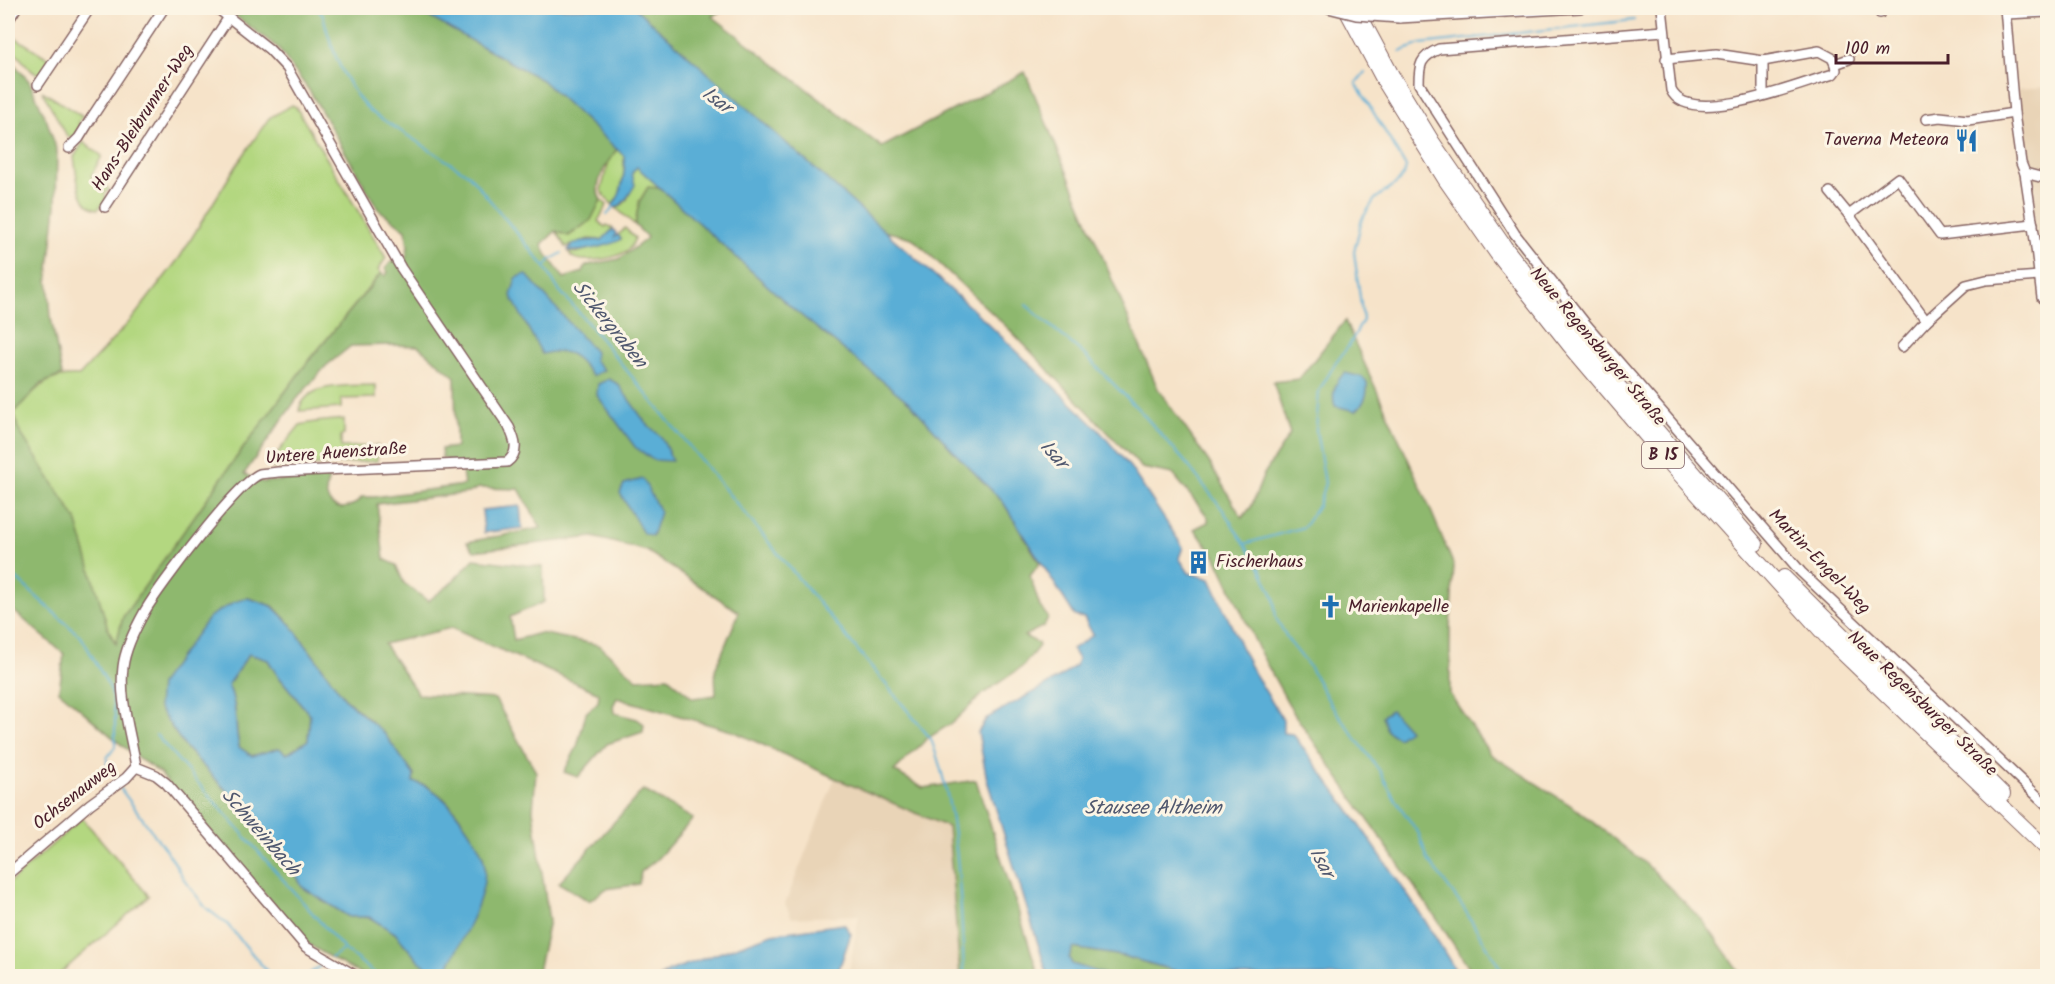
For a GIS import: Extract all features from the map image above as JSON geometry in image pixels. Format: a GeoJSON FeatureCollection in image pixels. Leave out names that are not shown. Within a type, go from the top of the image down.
{"type":"FeatureCollection","features":[{"type":"Feature","properties":{"kind":"highway","name":"Neue Regensburger Straße"},"geometry":{"type":"LineString","coordinates":[[1345,8],[1384,81],[1446,181],[1497,254],[1569,345],[1671,465],[1831,642],[2048,850]]}},
{"type":"Feature","properties":{"kind":"highway","name":"B 15"},"geometry":{"type":"LineString","coordinates":[[1356,8],[1393,77],[1453,173],[1505,247],[1576,337],[1780,572],[1893,686],[2048,836]]}},
{"type":"Feature","properties":{"kind":"street"},"geometry":{"type":"LineString","coordinates":[[8,21],[16,8]]}},
{"type":"Feature","properties":{"kind":"street"},"geometry":{"type":"LineString","coordinates":[[38,85],[90,8]]}},
{"type":"Feature","properties":{"kind":"street"},"geometry":{"type":"LineString","coordinates":[[69,148],[164,8]]}},
{"type":"Feature","properties":{"kind":"street","name":"Untere Auenstraße"},"geometry":{"type":"LineString","coordinates":[[136,767],[126,716],[123,681],[123,665],[131,641],[146,609],[210,524],[240,489],[259,474],[278,472],[507,462],[514,455],[516,446],[509,427],[401,268],[287,68],[269,49],[217,8]]}},
{"type":"Feature","properties":{"kind":"street"},"geometry":{"type":"LineString","coordinates":[[1328,8],[1356,15],[1399,18],[1580,8]]}},
{"type":"Feature","properties":{"kind":"street"},"geometry":{"type":"LineString","coordinates":[[1662,8],[1666,59],[1671,90],[1674,97],[1681,102],[1707,106],[1763,95],[1833,74],[1836,70],[1832,58],[1819,51],[1763,61],[1716,54],[1666,59]]}},
{"type":"Feature","properties":{"kind":"street"},"geometry":{"type":"LineString","coordinates":[[2042,298],[2033,224],[2014,113],[2006,11],[2048,12]]}},
{"type":"Feature","properties":{"kind":"street","name":"Hans-Bleibrunner-Weg"},"geometry":{"type":"LineString","coordinates":[[105,207],[229,17]]}},
{"type":"Feature","properties":{"kind":"street","name":"Martin-Engel-Weg"},"geometry":{"type":"LineString","coordinates":[[1664,31],[1439,49],[1422,61],[1419,69],[1419,84],[1515,234],[1585,323],[1801,572],[2048,806]]}},
{"type":"Feature","properties":{"kind":"street"},"geometry":{"type":"LineString","coordinates":[[1834,64],[1849,59]]}},
{"type":"Feature","properties":{"kind":"street"},"geometry":{"type":"LineString","coordinates":[[1763,61],[1763,95]]}},
{"type":"Feature","properties":{"kind":"street"},"geometry":{"type":"LineString","coordinates":[[1926,120],[1940,117],[1968,120],[2014,113]]}},
{"type":"Feature","properties":{"kind":"street"},"geometry":{"type":"LineString","coordinates":[[2025,173],[2048,179]]}},
{"type":"Feature","properties":{"kind":"street"},"geometry":{"type":"LineString","coordinates":[[1849,215],[1898,178],[1940,235],[2033,224]]}},
{"type":"Feature","properties":{"kind":"street"},"geometry":{"type":"LineString","coordinates":[[1830,192],[1926,321]]}},
{"type":"Feature","properties":{"kind":"street"},"geometry":{"type":"LineString","coordinates":[[1902,347],[1926,321],[1966,285],[1986,280],[2040,276]]}},
{"type":"Feature","properties":{"kind":"street"},"geometry":{"type":"LineString","coordinates":[[136,767],[156,775],[166,783],[306,947],[356,976]]}},
{"type":"Feature","properties":{"kind":"street","name":"Ochsenauweg"},"geometry":{"type":"LineString","coordinates":[[8,874],[136,767]]}},
{"type":"Feature","properties":{"kind":"shaded area"},"geometry":{"type":"Polygon","coordinates":[[[2047,87],[2047,303],[2044,303],[2018,89],[2047,87]]]}},
{"type":"Feature","properties":{"kind":"shaded area"},"geometry":{"type":"Polygon","coordinates":[[[835,778],[948,827],[960,976],[848,976],[859,915],[792,918],[785,904],[835,778]]]}},
{"type":"Feature","properties":{"kind":"green space"},"geometry":{"type":"Polygon","coordinates":[[[225,8],[413,8],[542,80],[617,149],[599,181],[598,194],[601,200],[591,220],[568,236],[556,231],[542,244],[546,254],[564,278],[583,272],[585,266],[619,259],[645,240],[647,237],[635,225],[639,202],[648,187],[660,188],[792,308],[910,403],[1003,502],[1040,563],[1030,576],[1040,607],[1048,617],[1044,626],[1024,636],[1038,643],[1039,646],[1022,667],[983,694],[952,723],[928,738],[894,771],[923,788],[976,780],[1039,976],[960,976],[948,827],[735,732],[617,698],[613,706],[614,713],[637,719],[644,724],[643,732],[607,744],[578,777],[564,772],[577,747],[586,713],[598,702],[599,693],[451,628],[384,644],[418,694],[495,699],[536,772],[533,810],[549,921],[537,976],[365,976],[308,944],[159,772],[121,744],[59,691],[64,654],[8,606],[8,57],[29,81],[47,121],[57,151],[56,206],[48,278],[51,318],[62,375],[41,384],[14,412],[18,429],[76,519],[109,632],[116,644],[123,617],[303,368],[381,273],[385,276],[388,272],[385,269],[391,262],[406,258],[408,247],[406,230],[378,209],[311,93],[277,47],[225,8]],[[351,346],[326,366],[296,400],[244,474],[262,482],[329,477],[326,489],[327,498],[332,505],[341,508],[351,506],[362,497],[464,485],[461,464],[442,458],[441,449],[456,447],[455,377],[418,346],[351,346]],[[479,488],[468,493],[377,504],[384,559],[396,565],[404,583],[428,601],[449,585],[474,559],[543,567],[544,602],[510,617],[514,640],[540,633],[599,645],[637,679],[668,677],[693,698],[716,695],[715,670],[739,612],[647,551],[593,537],[474,551],[467,542],[541,528],[519,489],[479,488]],[[248,598],[158,707],[185,747],[286,853],[302,887],[349,917],[369,917],[395,933],[417,959],[483,857],[455,811],[436,792],[413,782],[414,775],[370,720],[346,700],[291,625],[273,606],[248,598]]]}},
{"type":"Feature","properties":{"kind":"green space"},"geometry":{"type":"Polygon","coordinates":[[[635,8],[730,8],[712,16],[882,147],[1025,72],[1158,389],[1209,462],[1242,518],[1251,507],[1264,474],[1290,434],[1273,382],[1299,379],[1345,321],[1424,494],[1454,566],[1450,627],[1450,694],[1490,754],[1575,808],[1647,865],[1703,921],[1738,970],[1738,976],[1474,976],[1293,712],[1261,654],[1215,555],[1194,529],[1208,522],[1208,517],[1173,474],[1142,468],[1011,331],[912,238],[884,231],[635,8]]]}},
{"type":"Feature","properties":{"kind":"green space"},"geometry":{"type":"Polygon","coordinates":[[[8,33],[51,60],[41,75],[33,72],[8,45],[8,33]]]}},
{"type":"Feature","properties":{"kind":"green space"},"geometry":{"type":"Polygon","coordinates":[[[42,91],[83,117],[79,121],[80,130],[75,137],[69,137],[66,134],[42,91]]]}},
{"type":"Feature","properties":{"kind":"green space"},"geometry":{"type":"Polygon","coordinates":[[[292,105],[296,107],[386,258],[378,270],[381,273],[303,368],[123,617],[116,645],[18,429],[14,412],[35,390],[49,381],[68,376],[79,376],[132,319],[180,257],[234,169],[269,118],[292,105]]]}},
{"type":"Feature","properties":{"kind":"green space"},"geometry":{"type":"Polygon","coordinates":[[[83,142],[102,156],[91,176],[109,189],[105,193],[106,201],[98,209],[86,202],[79,189],[74,157],[83,142]]]}},
{"type":"Feature","properties":{"kind":"green space"},"geometry":{"type":"Polygon","coordinates":[[[617,149],[624,156],[624,172],[620,195],[613,205],[601,190],[609,161],[617,149]]]}},
{"type":"Feature","properties":{"kind":"green space"},"geometry":{"type":"Polygon","coordinates":[[[635,167],[660,188],[648,188],[639,202],[635,225],[616,208],[622,205],[629,196],[635,167]]]}},
{"type":"Feature","properties":{"kind":"green space"},"geometry":{"type":"Polygon","coordinates":[[[601,200],[607,205],[598,221],[605,227],[607,225],[613,229],[602,240],[588,239],[566,247],[556,231],[569,236],[575,232],[592,217],[601,200]]]}},
{"type":"Feature","properties":{"kind":"green space"},"geometry":{"type":"Polygon","coordinates":[[[625,228],[635,238],[629,249],[618,255],[604,259],[581,260],[571,256],[569,252],[576,253],[621,239],[618,235],[625,228]]]}},
{"type":"Feature","properties":{"kind":"green space"},"geometry":{"type":"Polygon","coordinates":[[[376,385],[376,398],[341,399],[341,408],[299,411],[303,401],[310,394],[320,390],[331,387],[376,385]]]}},
{"type":"Feature","properties":{"kind":"green space"},"geometry":{"type":"Polygon","coordinates":[[[344,419],[341,447],[378,446],[377,461],[273,468],[269,466],[300,425],[344,419]]]}},
{"type":"Feature","properties":{"kind":"green space"},"geometry":{"type":"Polygon","coordinates":[[[249,654],[268,660],[310,715],[308,740],[287,754],[279,748],[252,756],[239,747],[235,708],[228,684],[249,654]]]}},
{"type":"Feature","properties":{"kind":"green space"},"geometry":{"type":"Polygon","coordinates":[[[643,790],[693,819],[657,859],[641,872],[639,884],[606,889],[589,901],[559,883],[643,790]]]}},
{"type":"Feature","properties":{"kind":"green space"},"geometry":{"type":"Polygon","coordinates":[[[82,818],[149,896],[57,976],[8,976],[8,884],[82,818]]]}},
{"type":"Feature","properties":{"kind":"green space"},"geometry":{"type":"Polygon","coordinates":[[[1073,948],[1123,956],[1194,976],[1110,976],[1072,964],[1069,958],[1073,948]]]}},
{"type":"Feature","properties":{"kind":"water"},"geometry":{"type":"Polygon","coordinates":[[[413,8],[635,8],[980,316],[1098,429],[1130,467],[1183,547],[1179,558],[1189,573],[1210,579],[1250,666],[1283,720],[1283,733],[1293,734],[1357,821],[1424,919],[1459,976],[1194,976],[1123,956],[1073,948],[1069,958],[1072,964],[1110,976],[1048,976],[987,780],[978,732],[987,718],[1062,676],[1076,665],[1078,659],[1072,649],[1093,635],[1084,618],[1075,616],[1003,502],[910,403],[792,308],[637,167],[632,173],[635,185],[616,208],[613,205],[619,196],[622,183],[624,156],[542,80],[413,8]]]}},
{"type":"Feature","properties":{"kind":"water"},"geometry":{"type":"Polygon","coordinates":[[[613,229],[616,233],[615,237],[618,235],[621,239],[586,250],[568,250],[579,242],[602,240],[613,229]]]}},
{"type":"Feature","properties":{"kind":"water"},"geometry":{"type":"Polygon","coordinates":[[[526,274],[595,352],[594,360],[604,370],[592,376],[571,354],[551,352],[542,354],[511,296],[516,278],[526,274]]]}},
{"type":"Feature","properties":{"kind":"water"},"geometry":{"type":"Polygon","coordinates":[[[1345,373],[1362,377],[1367,382],[1365,398],[1356,411],[1335,406],[1333,397],[1335,388],[1345,373]]]}},
{"type":"Feature","properties":{"kind":"water"},"geometry":{"type":"Polygon","coordinates":[[[609,379],[618,384],[645,422],[662,438],[672,461],[653,460],[635,447],[597,395],[598,384],[609,379]]]}},
{"type":"Feature","properties":{"kind":"water"},"geometry":{"type":"Polygon","coordinates":[[[643,479],[660,512],[652,536],[643,533],[620,493],[624,484],[643,479]]]}},
{"type":"Feature","properties":{"kind":"water"},"geometry":{"type":"Polygon","coordinates":[[[520,506],[522,528],[484,533],[482,510],[520,506]]]}},
{"type":"Feature","properties":{"kind":"water"},"geometry":{"type":"Polygon","coordinates":[[[248,598],[272,606],[291,625],[346,700],[384,733],[414,775],[413,782],[426,786],[443,799],[457,814],[475,840],[483,857],[484,884],[474,914],[447,969],[433,972],[417,959],[395,933],[369,917],[349,917],[302,887],[286,853],[185,747],[158,707],[160,684],[209,617],[234,602],[248,598]],[[249,654],[228,684],[235,708],[239,747],[252,756],[279,748],[287,754],[308,740],[310,715],[268,660],[249,654]]]}},
{"type":"Feature","properties":{"kind":"water"},"geometry":{"type":"Polygon","coordinates":[[[1391,710],[1409,730],[1398,738],[1387,731],[1382,716],[1391,710]]]}},
{"type":"Feature","properties":{"kind":"water"},"geometry":{"type":"Polygon","coordinates":[[[844,924],[851,934],[839,969],[840,976],[661,976],[669,971],[772,934],[844,924]]]}},
{"type":"Feature","properties":{"kind":"waterway","name":"Sickergraben"},"geometry":{"type":"LineString","coordinates":[[316,8],[323,15],[340,67],[362,102],[371,112],[469,175],[545,267],[558,289],[931,739],[948,797],[953,826],[960,886],[964,976]]}},
{"type":"Feature","properties":{"kind":"waterway"},"geometry":{"type":"LineString","coordinates":[[1400,52],[1420,44],[1634,20]]}},
{"type":"Feature","properties":{"kind":"waterway"},"geometry":{"type":"LineString","coordinates":[[1244,544],[1304,527],[1318,506],[1325,483],[1316,430],[1319,391],[1363,320],[1354,252],[1362,219],[1375,199],[1404,175],[1406,167],[1356,83],[1365,72]]}},
{"type":"Feature","properties":{"kind":"waterway"},"geometry":{"type":"LineString","coordinates":[[607,215],[615,205]]}},
{"type":"Feature","properties":{"kind":"waterway"},"geometry":{"type":"LineString","coordinates":[[546,266],[550,260],[562,253]]}},
{"type":"Feature","properties":{"kind":"waterway"},"geometry":{"type":"LineString","coordinates":[[1026,305],[1086,356],[1141,412],[1187,464],[1223,510],[1260,568],[1274,598],[1276,618],[1289,641],[1309,666],[1330,703],[1379,770],[1396,801],[1419,834],[1428,860],[1463,907],[1505,976]]}},
{"type":"Feature","properties":{"kind":"waterway","name":"Schweinbach"},"geometry":{"type":"LineString","coordinates":[[8,571],[82,638],[111,690],[115,716],[115,747],[107,758],[107,765],[116,780]]}},
{"type":"Feature","properties":{"kind":"waterway","name":"Schweinbach"},"geometry":{"type":"LineString","coordinates":[[156,735],[344,949],[378,976]]}},
{"type":"Feature","properties":{"kind":"waterway","name":"Schweinbach"},"geometry":{"type":"LineString","coordinates":[[120,788],[206,908],[227,924],[271,976]]}},
{"type":"Feature","properties":{"kind":"waterway","name":"Schweinbach"},"geometry":{"type":"LineString","coordinates":[[331,958],[344,949]]}},
{"type":"Feature","properties":{"kind":"waterway","name":"Schweinbach"},"geometry":{"type":"LineString","coordinates":[[306,976],[323,964]]}},
{"type":"Feature","properties":{"kind":"place","name":"Taverna Meteora"},"geometry":{"type":"Point","coordinates":[1967,140]}},
{"type":"Feature","properties":{"kind":"place","name":"Fischerhaus"},"geometry":{"type":"Point","coordinates":[1198,562]}},
{"type":"Feature","properties":{"kind":"place","name":"Marienkapelle"},"geometry":{"type":"Point","coordinates":[1330,607]}},
{"type":"Feature","properties":{"kind":"water label","name":"Isar"},"geometry":{"type":"Point","coordinates":[716,101]}},
{"type":"Feature","properties":{"kind":"water label","name":"Isar"},"geometry":{"type":"Point","coordinates":[1053,455]}},
{"type":"Feature","properties":{"kind":"water label","name":"Stausee Altheim"},"geometry":{"type":"Point","coordinates":[1153,809]}},
{"type":"Feature","properties":{"kind":"water label","name":"Isar"},"geometry":{"type":"Point","coordinates":[1321,863]}}]}
